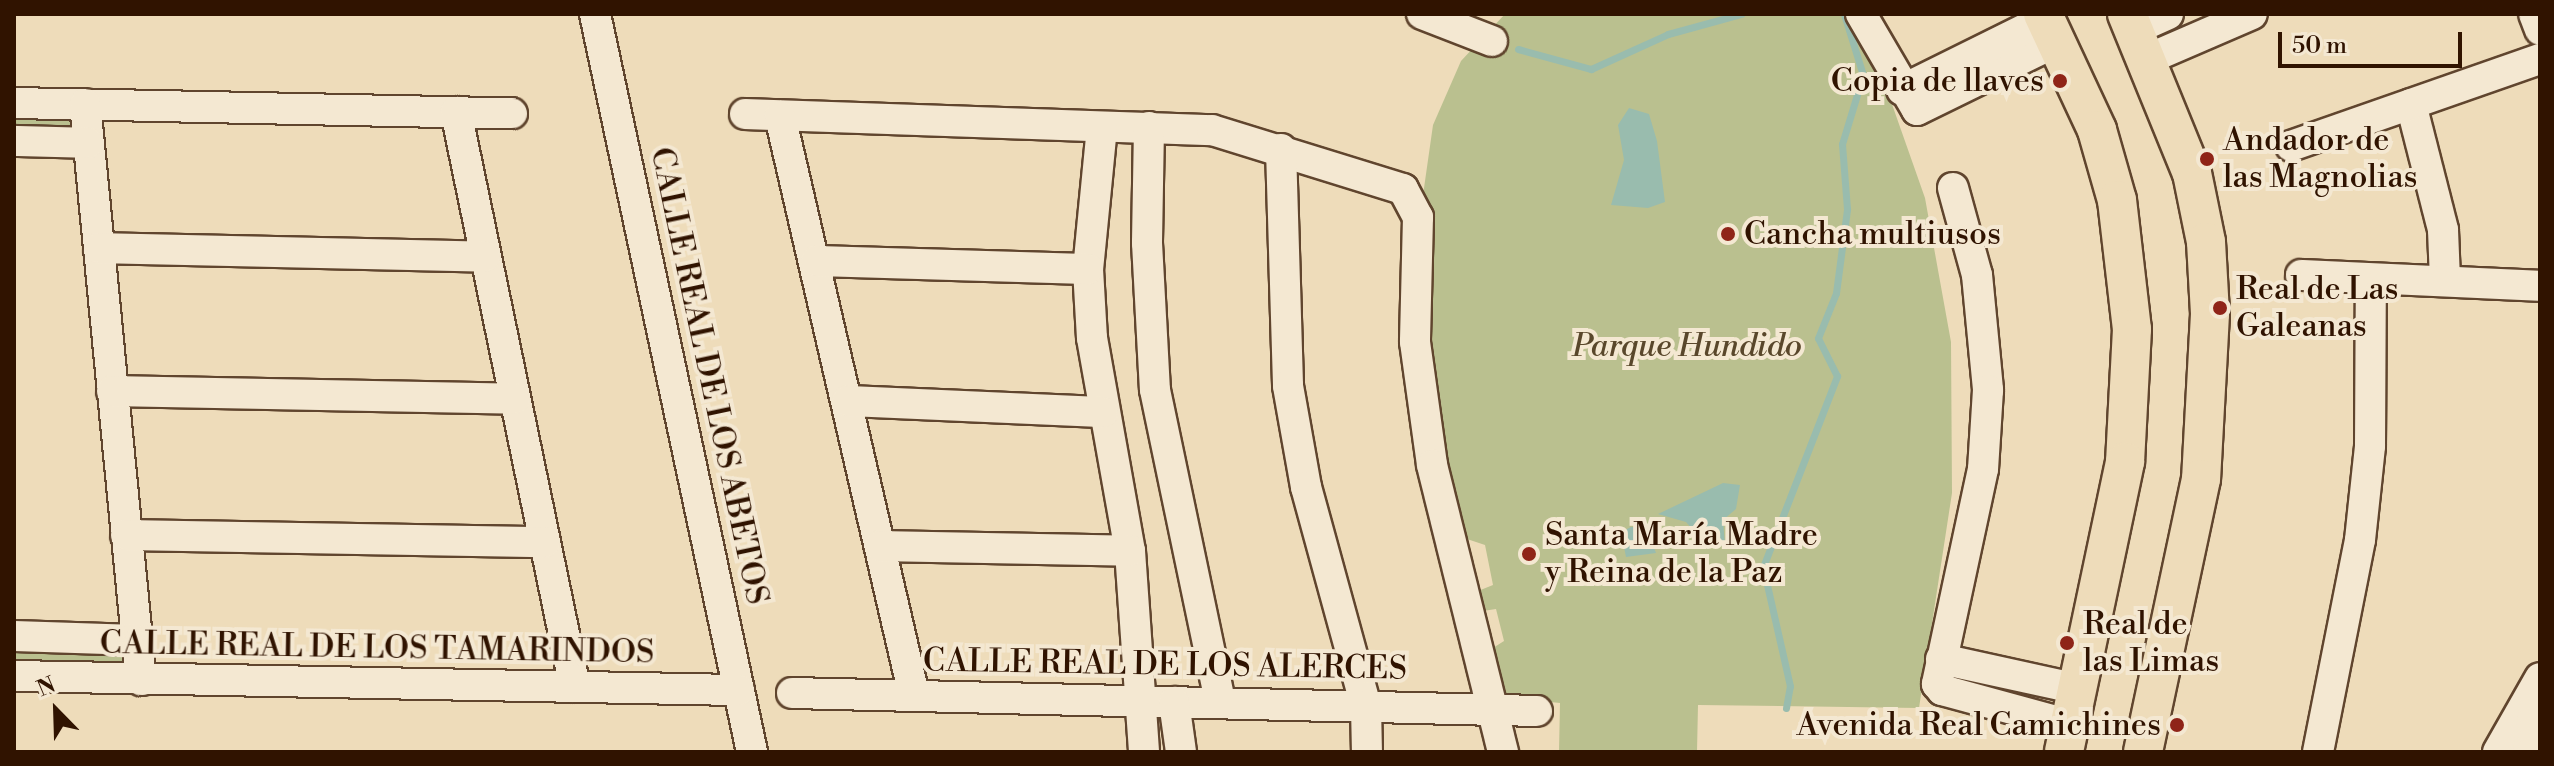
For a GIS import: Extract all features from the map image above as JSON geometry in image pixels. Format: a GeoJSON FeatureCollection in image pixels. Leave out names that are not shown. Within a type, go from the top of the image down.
{"type":"FeatureCollection","features":[{"type":"Feature","properties":{"kind":"main road"},"geometry":{"type":"LineString","coordinates":[[2048,25],[2097,130],[2117,200],[2132,329],[2125,462],[2067,738]]}},
{"type":"Feature","properties":{"kind":"main road"},"geometry":{"type":"LineString","coordinates":[[2143,752],[2201,479],[2210,314],[2206,242],[2192,173],[2144,29]]}},
{"type":"Feature","properties":{"kind":"street","name":"CALLE REAL DE LOS ABETOS"},"geometry":{"type":"LineString","coordinates":[[595,14],[752,752]]}},
{"type":"Feature","properties":{"kind":"street"},"geometry":{"type":"LineString","coordinates":[[1422,14],[1492,41]]}},
{"type":"Feature","properties":{"kind":"street"},"geometry":{"type":"LineString","coordinates":[[1861,14],[1909,100],[2048,25]]}},
{"type":"Feature","properties":{"kind":"street"},"geometry":{"type":"LineString","coordinates":[[2144,29],[2252,14]]}},
{"type":"Feature","properties":{"kind":"street"},"geometry":{"type":"LineString","coordinates":[[2534,14],[2540,30]]}},
{"type":"Feature","properties":{"kind":"street"},"geometry":{"type":"LineString","coordinates":[[2291,146],[2540,59]]}},
{"type":"Feature","properties":{"kind":"street"},"geometry":{"type":"LineString","coordinates":[[14,103],[512,113]]}},
{"type":"Feature","properties":{"kind":"street"},"geometry":{"type":"LineString","coordinates":[[85,104],[141,680]]}},
{"type":"Feature","properties":{"kind":"street"},"geometry":{"type":"LineString","coordinates":[[2411,104],[2443,230],[2445,280]]}},
{"type":"Feature","properties":{"kind":"street"},"geometry":{"type":"LineString","coordinates":[[456,112],[575,687]]}},
{"type":"Feature","properties":{"kind":"street"},"geometry":{"type":"LineString","coordinates":[[745,114],[1212,130],[1403,189],[1416,207],[1415,342],[1429,446],[1503,752]]}},
{"type":"Feature","properties":{"kind":"street"},"geometry":{"type":"LineString","coordinates":[[780,116],[914,695]]}},
{"type":"Feature","properties":{"kind":"street"},"geometry":{"type":"LineString","coordinates":[[1102,127],[1088,269],[1103,412],[1130,551],[1137,700],[1144,752]]}},
{"type":"Feature","properties":{"kind":"street"},"geometry":{"type":"LineString","coordinates":[[1149,127],[1147,243],[1155,390],[1184,548],[1220,702]]}},
{"type":"Feature","properties":{"kind":"street"},"geometry":{"type":"LineString","coordinates":[[14,141],[88,143]]}},
{"type":"Feature","properties":{"kind":"street"},"geometry":{"type":"LineString","coordinates":[[1281,149],[1288,386],[1301,464],[1366,706],[1367,752]]}},
{"type":"Feature","properties":{"kind":"street"},"geometry":{"type":"LineString","coordinates":[[1953,188],[1977,275],[1988,390],[1983,469],[1937,681],[1942,690],[2067,738]]}},
{"type":"Feature","properties":{"kind":"street"},"geometry":{"type":"LineString","coordinates":[[99,248],[485,257]]}},
{"type":"Feature","properties":{"kind":"street"},"geometry":{"type":"LineString","coordinates":[[816,261],[1088,269]]}},
{"type":"Feature","properties":{"kind":"street"},"geometry":{"type":"LineString","coordinates":[[2301,275],[2540,286]]}},
{"type":"Feature","properties":{"kind":"street"},"geometry":{"type":"LineString","coordinates":[[2318,752],[2360,540],[2370,446],[2371,279]]}},
{"type":"Feature","properties":{"kind":"street"},"geometry":{"type":"LineString","coordinates":[[112,391],[515,399]]}},
{"type":"Feature","properties":{"kind":"street"},"geometry":{"type":"LineString","coordinates":[[847,401],[1103,412]]}},
{"type":"Feature","properties":{"kind":"street"},"geometry":{"type":"LineString","coordinates":[[126,535],[545,542]]}},
{"type":"Feature","properties":{"kind":"street"},"geometry":{"type":"LineString","coordinates":[[880,546],[1130,551]]}},
{"type":"Feature","properties":{"kind":"street","name":"CALLE REAL DE LOS TAMARINDOS"},"geometry":{"type":"LineString","coordinates":[[14,636],[137,640]]}},
{"type":"Feature","properties":{"kind":"street"},"geometry":{"type":"LineString","coordinates":[[1941,659],[2079,689]]}},
{"type":"Feature","properties":{"kind":"street","name":"CALLE REAL DE LOS TAMARINDOS"},"geometry":{"type":"LineString","coordinates":[[14,676],[739,690]]}},
{"type":"Feature","properties":{"kind":"street"},"geometry":{"type":"LineString","coordinates":[[2521,741],[2538,682]]}},
{"type":"Feature","properties":{"kind":"street","name":"CALLE REAL DE LOS ALERCES"},"geometry":{"type":"LineString","coordinates":[[792,693],[1537,711]]}},
{"type":"Feature","properties":{"kind":"street"},"geometry":{"type":"LineString","coordinates":[[1174,702],[1181,752]]}},
{"type":"Feature","properties":{"kind":"green space","name":"Parque Hundido"},"geometry":{"type":"Polygon","coordinates":[[[1505,14],[1853,14],[1881,73],[1925,198],[1951,342],[1952,493],[1919,708],[1698,705],[1697,752],[1559,752],[1560,703],[1503,697],[1493,648],[1504,641],[1496,609],[1483,611],[1478,591],[1493,585],[1485,545],[1464,538],[1431,390],[1422,202],[1433,125],[1461,61],[1505,14]]]}},
{"type":"Feature","properties":{"kind":"green space"},"geometry":{"type":"Polygon","coordinates":[[[14,107],[80,108],[80,137],[14,136],[14,107]]]}},
{"type":"Feature","properties":{"kind":"green space"},"geometry":{"type":"Polygon","coordinates":[[[14,641],[132,646],[132,673],[14,672],[14,641]]]}},
{"type":"Feature","properties":{"kind":"shaded area"},"geometry":{"type":"Polygon","coordinates":[[[1629,108],[1649,114],[1657,141],[1665,202],[1648,208],[1611,205],[1624,160],[1618,125],[1629,108]]]}},
{"type":"Feature","properties":{"kind":"shaded area"},"geometry":{"type":"Polygon","coordinates":[[[1723,483],[1740,485],[1736,509],[1723,520],[1725,546],[1706,545],[1686,522],[1658,514],[1723,483]]]}},
{"type":"Feature","properties":{"kind":"shaded area"},"geometry":{"type":"Polygon","coordinates":[[[1631,527],[1646,527],[1656,553],[1626,557],[1621,532],[1631,527]]]}},
{"type":"Feature","properties":{"kind":"waterway"},"geometry":{"type":"LineString","coordinates":[[1518,49],[1591,69],[1668,34],[1741,14]]}},
{"type":"Feature","properties":{"kind":"waterway"},"geometry":{"type":"LineString","coordinates":[[1786,708],[1790,686],[1763,567],[1837,376],[1818,338],[1836,293],[1847,209],[1842,144],[1863,75],[1844,14]]}},
{"type":"Feature","properties":{"kind":"place","name":"Copia de llaves"},"geometry":{"type":"Point","coordinates":[2060,81]}},
{"type":"Feature","properties":{"kind":"place","name":"Andador de las Magnolias"},"geometry":{"type":"Point","coordinates":[2207,159]}},
{"type":"Feature","properties":{"kind":"place","name":"Cancha multiusos"},"geometry":{"type":"Point","coordinates":[1728,234]}},
{"type":"Feature","properties":{"kind":"place","name":"Real de Las Galeanas"},"geometry":{"type":"Point","coordinates":[2220,308]}},
{"type":"Feature","properties":{"kind":"place","name":"Santa María Madre y Reina de la Paz"},"geometry":{"type":"Point","coordinates":[1529,554]}},
{"type":"Feature","properties":{"kind":"place","name":"Real de las Limas"},"geometry":{"type":"Point","coordinates":[2067,643]}},
{"type":"Feature","properties":{"kind":"place","name":"Avenida Real Camichines"},"geometry":{"type":"Point","coordinates":[2177,725]}}]}
